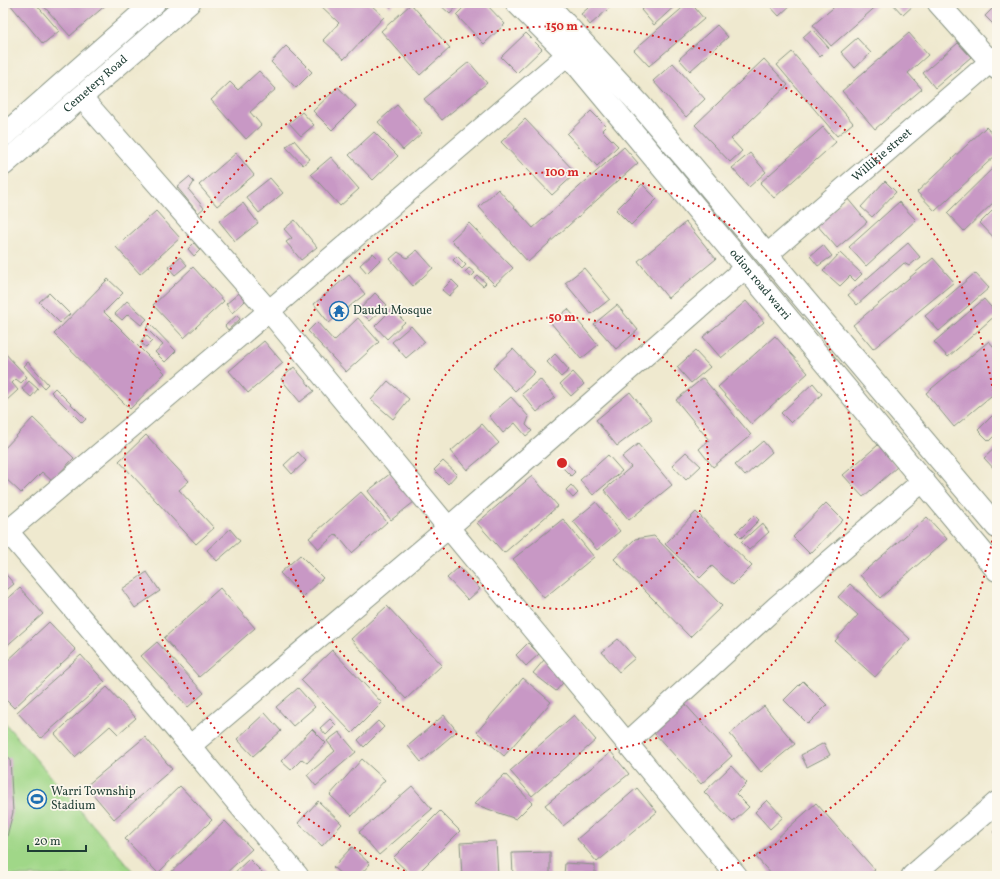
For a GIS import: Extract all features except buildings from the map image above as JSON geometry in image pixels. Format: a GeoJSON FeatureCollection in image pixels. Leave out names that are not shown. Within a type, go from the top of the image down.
{"type":"FeatureCollection","features":[{"type":"Feature","properties":{"kind":"main road","name":"Cemetery Road"},"geometry":{"type":"LineString","coordinates":[[3,136],[154,3]]}},
{"type":"Feature","properties":{"kind":"main road","name":"Cemetery Road"},"geometry":{"type":"LineString","coordinates":[[3,165],[82,98],[189,3]]}},
{"type":"Feature","properties":{"kind":"main road","name":"odion road warri"},"geometry":{"type":"LineString","coordinates":[[517,3],[568,54],[745,268],[924,480],[997,570]]}},
{"type":"Feature","properties":{"kind":"main road"},"geometry":{"type":"LineString","coordinates":[[546,3],[640,106],[768,254],[997,527]]}},
{"type":"Feature","properties":{"kind":"street"},"geometry":{"type":"LineString","coordinates":[[938,3],[995,63]]}},
{"type":"Feature","properties":{"kind":"street"},"geometry":{"type":"LineString","coordinates":[[298,876],[5,528],[269,311],[568,54]]}},
{"type":"Feature","properties":{"kind":"street","name":"Willikie street"},"geometry":{"type":"LineString","coordinates":[[768,254],[995,63]]}},
{"type":"Feature","properties":{"kind":"street"},"geometry":{"type":"LineString","coordinates":[[82,98],[269,311],[737,876]]}},
{"type":"Feature","properties":{"kind":"street"},"geometry":{"type":"LineString","coordinates":[[190,746],[448,528],[745,268]]}},
{"type":"Feature","properties":{"kind":"street"},"geometry":{"type":"LineString","coordinates":[[627,743],[776,607],[924,480]]}},
{"type":"Feature","properties":{"kind":"street"},"geometry":{"type":"LineString","coordinates":[[912,876],[997,802]]}},
{"type":"Feature","properties":{"kind":"green space","name":"Warri Township Stadium"},"geometry":{"type":"Polygon","coordinates":[[[3,721],[137,876],[3,876],[3,721]]]}},
{"type":"Feature","properties":{"kind":"place","name":"Daudu Mosque"},"geometry":{"type":"Point","coordinates":[339,311]}},
{"type":"Feature","properties":{"kind":"place","name":"Warri Township Stadium"},"geometry":{"type":"Point","coordinates":[37,799]}}]}
